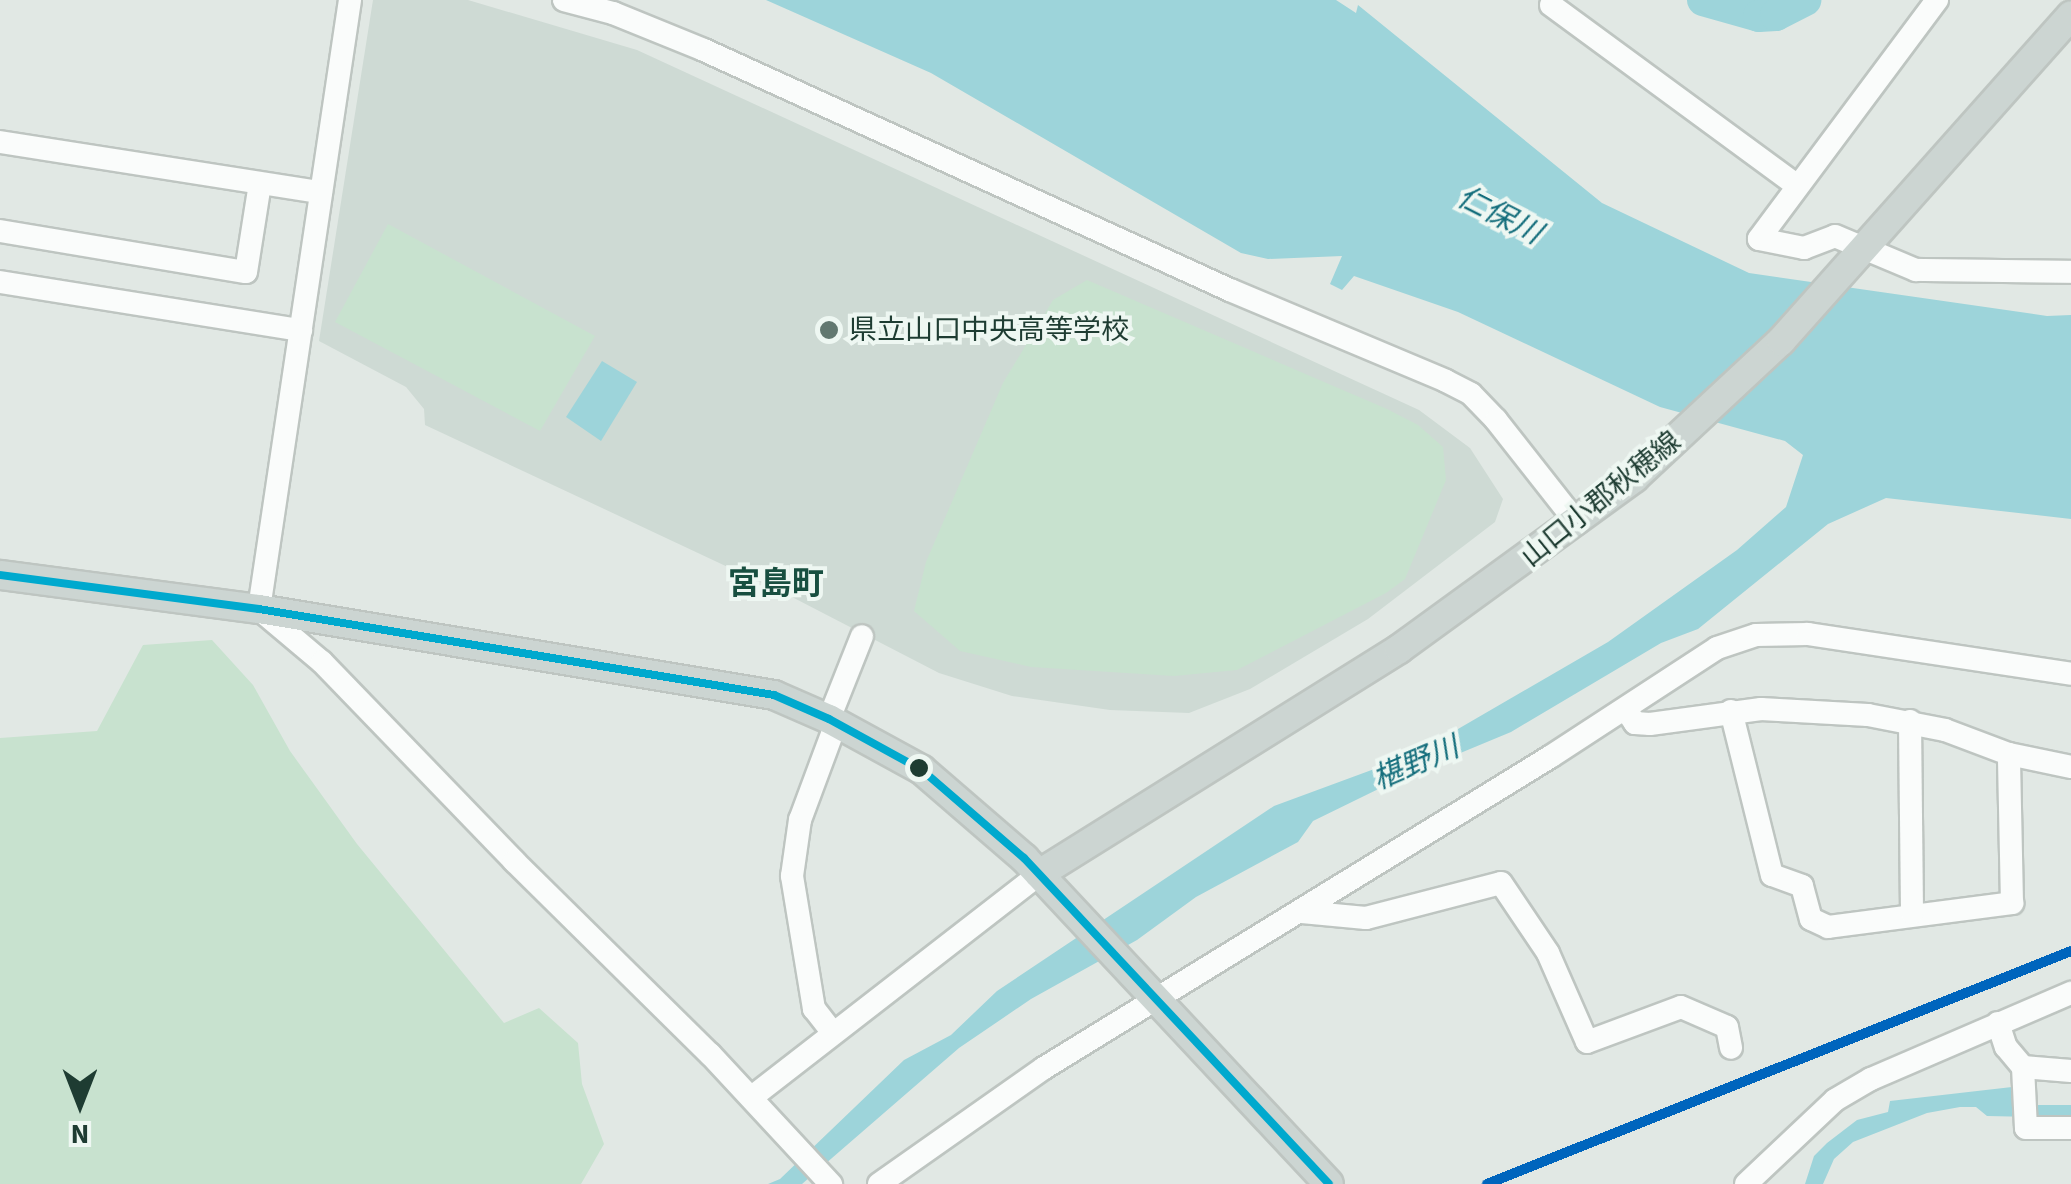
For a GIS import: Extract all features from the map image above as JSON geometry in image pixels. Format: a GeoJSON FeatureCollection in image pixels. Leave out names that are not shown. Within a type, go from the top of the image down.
{"type":"FeatureCollection","features":[{"type":"Feature","properties":{"kind":"main road","name":"山口小郡秋穂線"},"geometry":{"type":"LineString","coordinates":[[1039,874],[1399,649],[1634,478],[1781,341],[2071,15]]}},
{"type":"Feature","properties":{"kind":"main road"},"geometry":{"type":"LineString","coordinates":[[0,575],[259,609],[774,696],[833,721],[922,770],[1039,874],[1329,1184]]}},
{"type":"Feature","properties":{"kind":"street"},"geometry":{"type":"LineString","coordinates":[[350,0],[259,609],[322,662],[514,861],[755,1100],[831,1184]]}},
{"type":"Feature","properties":{"kind":"street"},"geometry":{"type":"LineString","coordinates":[[564,0],[613,14],[704,50],[1230,290],[1446,381],[1470,394],[1496,420],[1577,523]]}},
{"type":"Feature","properties":{"kind":"street"},"geometry":{"type":"LineString","coordinates":[[1937,0],[1759,238],[1804,248],[1836,236],[1858,253],[1916,270],[2071,272]]}},
{"type":"Feature","properties":{"kind":"street"},"geometry":{"type":"LineString","coordinates":[[1552,5],[1796,185]]}},
{"type":"Feature","properties":{"kind":"street"},"geometry":{"type":"LineString","coordinates":[[0,142],[321,192]]}},
{"type":"Feature","properties":{"kind":"street"},"geometry":{"type":"LineString","coordinates":[[0,230],[246,272],[260,184]]}},
{"type":"Feature","properties":{"kind":"street"},"geometry":{"type":"LineString","coordinates":[[0,282],[301,330]]}},
{"type":"Feature","properties":{"kind":"street"},"geometry":{"type":"LineString","coordinates":[[878,1184],[1148,994],[1302,912],[1626,710],[1717,648],[1756,635],[1808,634],[2071,674]]}},
{"type":"Feature","properties":{"kind":"street"},"geometry":{"type":"LineString","coordinates":[[833,1033],[814,1008],[792,876],[800,820],[862,636]]}},
{"type":"Feature","properties":{"kind":"street"},"geometry":{"type":"LineString","coordinates":[[1626,710],[1635,723],[1650,724],[1732,711],[1800,710],[1910,722],[2009,754],[2071,766]]}},
{"type":"Feature","properties":{"kind":"street"},"geometry":{"type":"LineString","coordinates":[[1732,711],[1772,875],[1802,886],[1811,919],[1828,927],[1912,913],[2012,903],[2009,754]]}},
{"type":"Feature","properties":{"kind":"street"},"geometry":{"type":"LineString","coordinates":[[1910,722],[1912,913]]}},
{"type":"Feature","properties":{"kind":"street"},"geometry":{"type":"LineString","coordinates":[[755,1100],[833,1033],[1039,874]]}},
{"type":"Feature","properties":{"kind":"street"},"geometry":{"type":"LineString","coordinates":[[1302,912],[1366,918],[1500,882],[1548,954],[1586,1042],[1680,1007],[1727,1028],[1731,1048]]}},
{"type":"Feature","properties":{"kind":"street"},"geometry":{"type":"LineString","coordinates":[[1746,1184],[1835,1100],[1896,1066],[2071,993]]}},
{"type":"Feature","properties":{"kind":"street"},"geometry":{"type":"LineString","coordinates":[[1998,1022],[2006,1047],[2023,1067],[2026,1128],[2071,1128]]}},
{"type":"Feature","properties":{"kind":"street"},"geometry":{"type":"LineString","coordinates":[[2023,1067],[2071,1071]]}},
{"type":"Feature","properties":{"kind":"shaded area"},"geometry":{"type":"Polygon","coordinates":[[[373,0],[468,0],[637,50],[1419,410],[1470,448],[1503,499],[1495,522],[1368,619],[1250,689],[1189,713],[1110,710],[1012,696],[939,673],[792,597],[425,425],[424,409],[406,387],[319,341],[373,0]]]}},
{"type":"Feature","properties":{"kind":"green space"},"geometry":{"type":"Polygon","coordinates":[[[388,224],[595,336],[540,431],[335,322],[388,224]]]}},
{"type":"Feature","properties":{"kind":"green space"},"geometry":{"type":"Polygon","coordinates":[[[1087,280],[1387,409],[1418,425],[1443,447],[1446,480],[1405,579],[1386,593],[1237,670],[1174,676],[1031,667],[960,651],[914,611],[926,562],[1003,383],[1053,300],[1087,280]]]}},
{"type":"Feature","properties":{"kind":"green space"},"geometry":{"type":"Polygon","coordinates":[[[212,640],[253,685],[290,751],[357,844],[504,1023],[539,1008],[578,1043],[582,1084],[604,1144],[581,1184],[0,1184],[0,738],[97,731],[143,645],[212,640]]]}},
{"type":"Feature","properties":{"kind":"water"},"geometry":{"type":"Polygon","coordinates":[[[766,0],[1336,0],[1356,13],[1358,5],[1602,203],[1749,273],[2047,316],[2071,315],[2071,519],[1886,498],[1828,524],[1698,629],[1661,643],[1511,732],[1405,776],[1313,821],[1298,842],[1196,897],[1137,940],[1031,999],[959,1048],[802,1184],[768,1184],[780,1179],[904,1060],[951,1035],[997,991],[1274,806],[1415,754],[1608,642],[1737,550],[1786,507],[1803,455],[1785,441],[1660,407],[1458,312],[1354,276],[1342,290],[1330,284],[1342,256],[1268,259],[1241,253],[931,73],[766,0]]]}},
{"type":"Feature","properties":{"kind":"water"},"geometry":{"type":"Polygon","coordinates":[[[602,361],[637,382],[601,441],[566,417],[602,361]]]}},
{"type":"Feature","properties":{"kind":"water"},"geometry":{"type":"Polygon","coordinates":[[[2012,1087],[2020,1105],[2071,1105],[2071,1118],[1987,1116],[1976,1107],[1927,1113],[1853,1142],[1834,1159],[1823,1184],[1805,1184],[1814,1156],[1827,1143],[1857,1120],[1888,1112],[1890,1101],[2012,1087]]]}},
{"type":"Feature","properties":{"kind":"waterway"},"geometry":{"type":"LineString","coordinates":[[1703,0],[1759,16],[1776,15],[1805,0]]}},
{"type":"Feature","properties":{"kind":"transit line"},"geometry":{"type":"LineString","coordinates":[[0,575],[259,609],[774,695],[829,719],[922,770],[1024,858],[1329,1184]]}},
{"type":"Feature","properties":{"kind":"transit line"},"geometry":{"type":"LineString","coordinates":[[1487,1184],[2071,951]]}},
{"type":"Feature","properties":{"kind":"place","name":"県立山口中央高等学校"},"geometry":{"type":"Point","coordinates":[829,330]}},
{"type":"Feature","properties":{"kind":"district","name":"宮島町"},"geometry":{"type":"Point","coordinates":[776,584]}},
{"type":"Feature","properties":{"kind":"water label","name":"仁保川"},"geometry":{"type":"Point","coordinates":[1499,216]}},
{"type":"Feature","properties":{"kind":"water label","name":"椹野川"},"geometry":{"type":"Point","coordinates":[1416,764]}}]}
